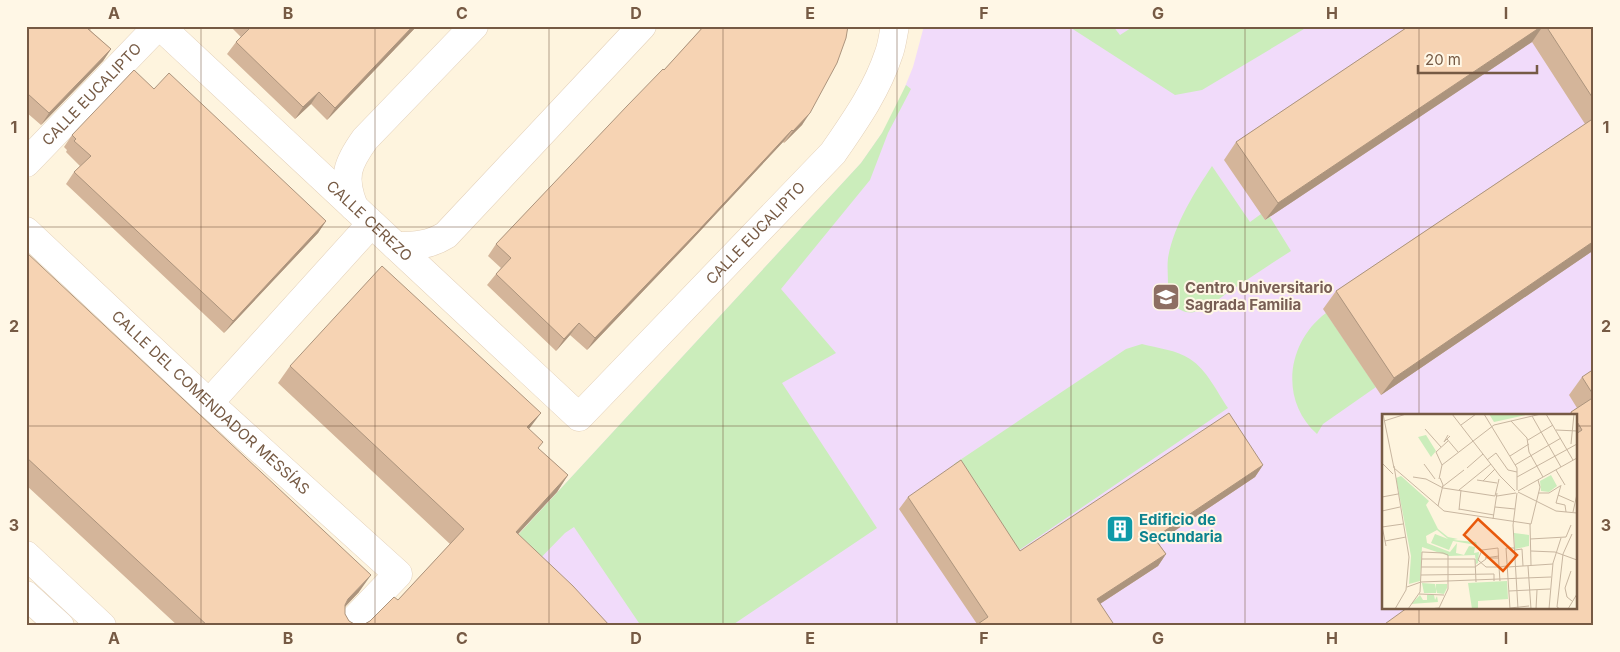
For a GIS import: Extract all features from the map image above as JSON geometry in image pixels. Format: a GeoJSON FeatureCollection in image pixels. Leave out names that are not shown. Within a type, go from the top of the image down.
{"type":"FeatureCollection","features":[{"type":"Feature","properties":{"kind":"street","name":"CALLE EUCALIPTO"},"geometry":{"type":"LineString","coordinates":[[26,164],[159,26]]}},
{"type":"Feature","properties":{"kind":"street","name":"CALLE CEREZO"},"geometry":{"type":"LineString","coordinates":[[159,26],[580,417]]}},
{"type":"Feature","properties":{"kind":"street"},"geometry":{"type":"LineString","coordinates":[[209,403],[362,216],[349,195],[347,180],[352,157],[366,139],[474,26]]}},
{"type":"Feature","properties":{"kind":"street"},"geometry":{"type":"LineString","coordinates":[[396,246],[413,246],[436,242],[446,235],[642,26]]}},
{"type":"Feature","properties":{"kind":"street","name":"CALLE EUCALIPTO"},"geometry":{"type":"LineString","coordinates":[[580,417],[833,153],[859,116],[877,84],[890,52],[895,26]]}},
{"type":"Feature","properties":{"kind":"street","name":"CALLE DEL COMENDADOR MESSÍAS"},"geometry":{"type":"LineString","coordinates":[[26,231],[209,403],[398,574],[348,626]]}},
{"type":"Feature","properties":{"kind":"street"},"geometry":{"type":"LineString","coordinates":[[26,555],[102,626]]}},
{"type":"Feature","properties":{"kind":"street"},"geometry":{"type":"LineString","coordinates":[[26,595],[60,626]]}},
{"type":"Feature","properties":{"kind":"shaded area","name":"Centro Universitario Sagrada Familia"},"geometry":{"type":"Polygon","coordinates":[[[924,26],[1594,26],[1594,626],[583,626],[505,549],[861,163],[896,109],[913,67],[924,26]]]}},
{"type":"Feature","properties":{"kind":"green space"},"geometry":{"type":"Polygon","coordinates":[[[1068,26],[1113,26],[1120,35],[1134,26],[1309,26],[1202,90],[1175,95],[1068,26]]]}},
{"type":"Feature","properties":{"kind":"green space"},"geometry":{"type":"Polygon","coordinates":[[[906,85],[911,89],[888,133],[870,180],[781,289],[836,353],[782,383],[877,528],[731,626],[641,626],[574,527],[565,533],[528,571],[505,549],[861,163],[882,133],[906,85]]]}},
{"type":"Feature","properties":{"kind":"green space"},"geometry":{"type":"Polygon","coordinates":[[[1212,166],[1250,222],[1261,214],[1265,220],[1270,217],[1291,251],[1212,304],[1194,312],[1183,311],[1176,307],[1169,298],[1168,258],[1180,222],[1212,166]]]}},
{"type":"Feature","properties":{"kind":"green space"},"geometry":{"type":"Polygon","coordinates":[[[1326,313],[1376,387],[1323,424],[1317,434],[1305,420],[1297,405],[1293,388],[1293,372],[1296,355],[1303,339],[1313,325],[1326,313]]]}},
{"type":"Feature","properties":{"kind":"green space"},"geometry":{"type":"Polygon","coordinates":[[[1142,344],[1173,351],[1190,359],[1207,375],[1228,408],[1012,555],[954,464],[1126,349],[1142,344]]]}},
{"type":"Feature","properties":{"kind":"building"},"geometry":{"type":"Polygon","coordinates":[[[26,26],[91,26],[88,29],[111,49],[49,113],[28,94],[26,96],[26,26]]]}},
{"type":"Feature","properties":{"kind":"building"},"geometry":{"type":"Polygon","coordinates":[[[251,26],[413,26],[335,108],[319,92],[303,107],[236,42],[251,26]]]}},
{"type":"Feature","properties":{"kind":"building"},"geometry":{"type":"Polygon","coordinates":[[[704,26],[848,26],[846,38],[837,63],[810,113],[595,338],[579,323],[564,339],[496,274],[511,258],[496,244],[704,26]]]}},
{"type":"Feature","properties":{"kind":"building"},"geometry":{"type":"Polygon","coordinates":[[[1409,26],[1542,26],[1278,203],[1236,142],[1409,26]]]}},
{"type":"Feature","properties":{"kind":"building"},"geometry":{"type":"Polygon","coordinates":[[[1546,26],[1594,26],[1594,100],[1546,26]]]}},
{"type":"Feature","properties":{"kind":"building"},"geometry":{"type":"Polygon","coordinates":[[[134,70],[154,89],[169,73],[326,221],[233,321],[74,172],[91,156],[74,141],[76,139],[72,135],[134,70]]]}},
{"type":"Feature","properties":{"kind":"building"},"geometry":{"type":"Polygon","coordinates":[[[1594,118],[1594,241],[1394,378],[1336,291],[1594,118]]]}},
{"type":"Feature","properties":{"kind":"building"},"geometry":{"type":"Polygon","coordinates":[[[26,252],[371,575],[348,599],[345,605],[345,614],[349,621],[356,625],[363,625],[370,621],[394,597],[398,600],[464,529],[290,366],[382,266],[541,413],[527,427],[543,442],[538,448],[568,475],[516,532],[573,586],[610,626],[208,626],[26,457],[26,252]]]}},
{"type":"Feature","properties":{"kind":"building"},"geometry":{"type":"Polygon","coordinates":[[[1594,369],[1594,396],[1582,377],[1594,369]]]}},
{"type":"Feature","properties":{"kind":"building"},"geometry":{"type":"Polygon","coordinates":[[[1594,397],[1594,626],[1382,626],[1404,610],[1578,610],[1578,433],[1582,430],[1578,423],[1578,414],[1572,414],[1571,412],[1594,397]]]}},
{"type":"Feature","properties":{"kind":"building","name":"Edificio de Secundaria"},"geometry":{"type":"Polygon","coordinates":[[[1229,413],[1263,465],[1154,538],[1166,554],[1097,599],[1115,626],[975,626],[988,617],[908,497],[961,460],[1020,551],[1229,413]]]}},
{"type":"Feature","properties":{"kind":"place","name":"Centro Universitario Sagrada Familia"},"geometry":{"type":"Point","coordinates":[1166,297]}},
{"type":"Feature","properties":{"kind":"place","name":"Edificio de Secundaria"},"geometry":{"type":"Point","coordinates":[1120,529]}}]}
